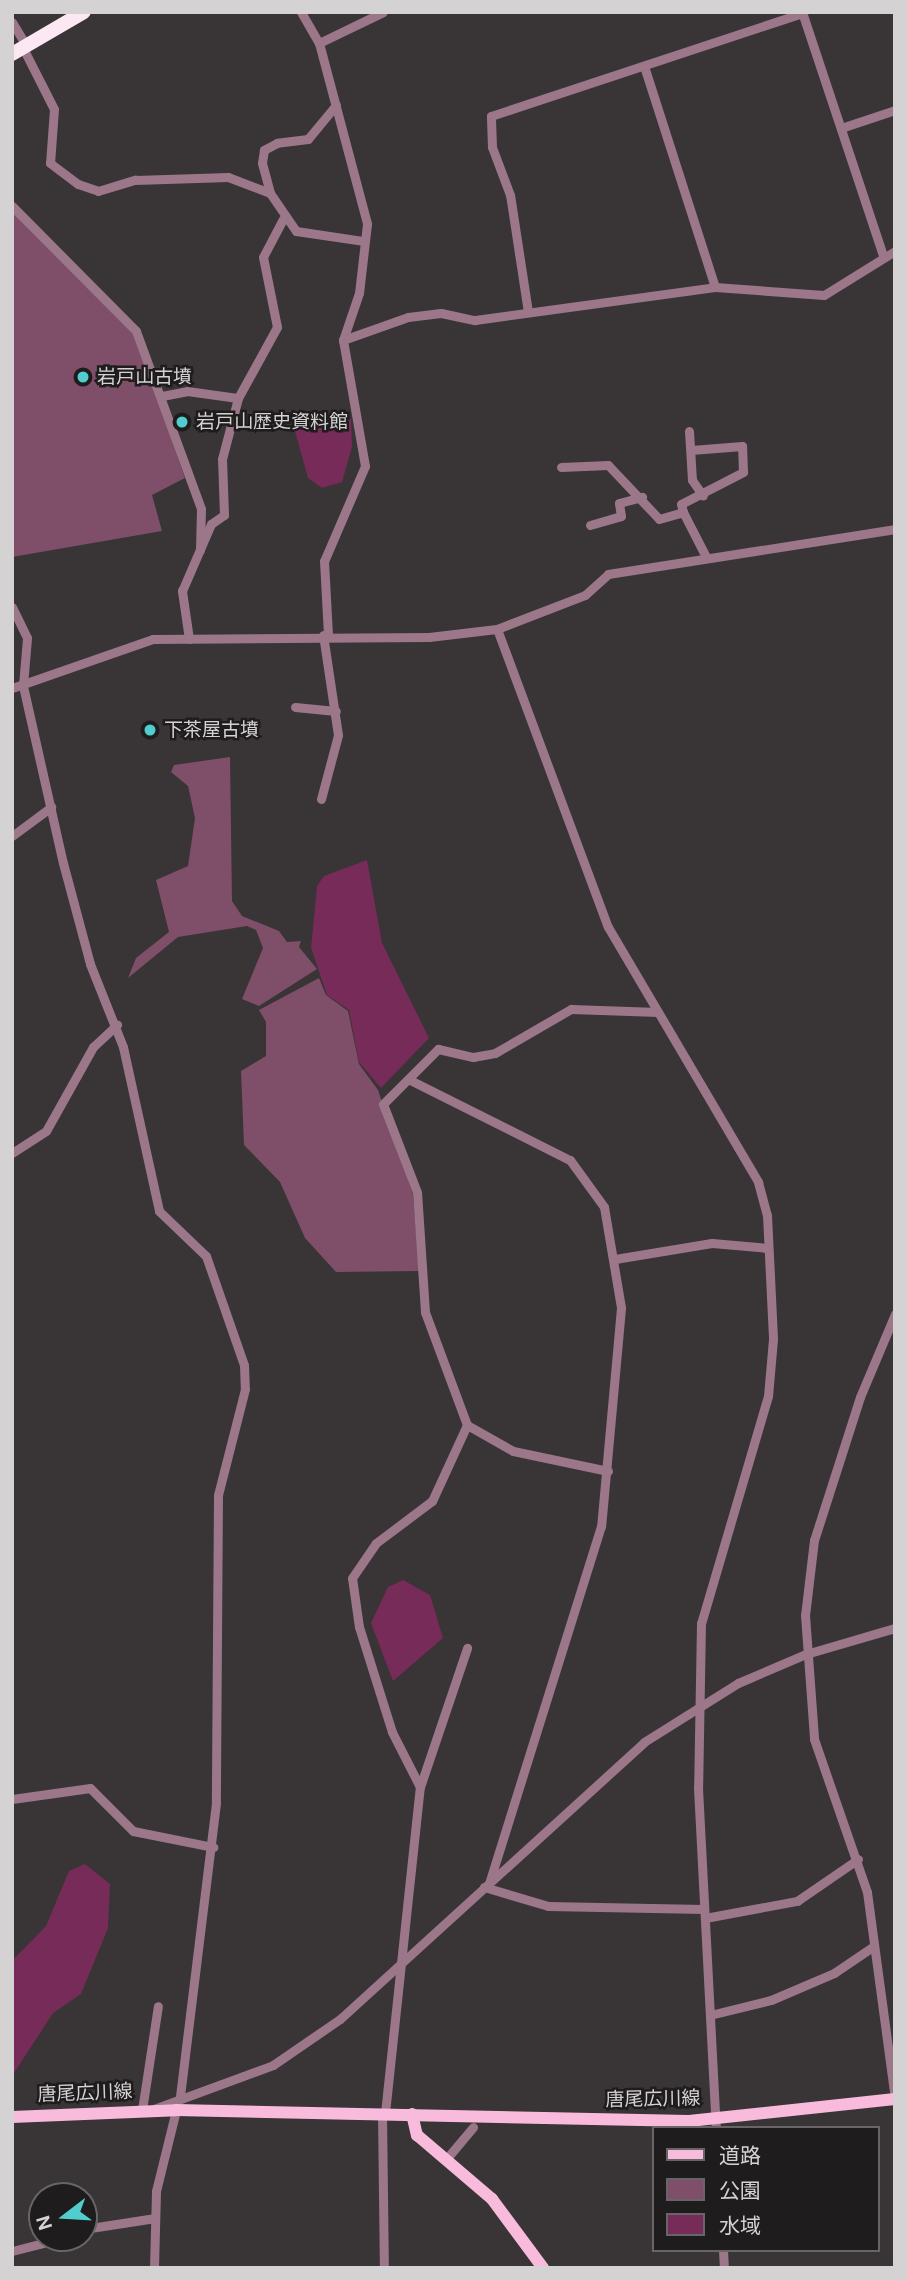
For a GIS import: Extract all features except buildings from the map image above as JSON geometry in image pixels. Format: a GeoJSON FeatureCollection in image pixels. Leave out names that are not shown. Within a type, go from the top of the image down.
{"type":"FeatureCollection","features":[{"type":"Feature","properties":{"kind":"highway"},"geometry":{"type":"LineString","coordinates":[[20,49],[84,12]]}},
{"type":"Feature","properties":{"kind":"main road","name":"唐尾広川線"},"geometry":{"type":"LineString","coordinates":[[12,2117],[147,2110],[178,2103],[412,2114],[716,2122],[895,2098]]}},
{"type":"Feature","properties":{"kind":"main road"},"geometry":{"type":"LineString","coordinates":[[412,2114],[417,2134],[448,2157],[492,2199],[543,2268]]}},
{"type":"Feature","properties":{"kind":"street"},"geometry":{"type":"LineString","coordinates":[[300,12],[319,43],[360,180],[364,241],[359,293],[343,340],[365,466],[324,561],[326,635],[336,711],[336,752],[321,799]]}},
{"type":"Feature","properties":{"kind":"street"},"geometry":{"type":"LineString","coordinates":[[319,43],[383,12]]}},
{"type":"Feature","properties":{"kind":"street"},"geometry":{"type":"LineString","coordinates":[[528,312],[510,195],[492,147],[491,116],[803,13],[883,255]]}},
{"type":"Feature","properties":{"kind":"street"},"geometry":{"type":"LineString","coordinates":[[12,22],[20,49],[54,110],[50,163],[78,184],[98,191],[135,180],[216,176],[270,193]]}},
{"type":"Feature","properties":{"kind":"street"},"geometry":{"type":"LineString","coordinates":[[644,66],[715,287]]}},
{"type":"Feature","properties":{"kind":"street"},"geometry":{"type":"LineString","coordinates":[[336,105],[307,139],[264,150],[270,193],[283,219],[316,236],[364,241]]}},
{"type":"Feature","properties":{"kind":"street"},"geometry":{"type":"LineString","coordinates":[[841,128],[895,110]]}},
{"type":"Feature","properties":{"kind":"street"},"geometry":{"type":"LineString","coordinates":[[12,206],[136,331],[162,396],[177,457],[201,509],[200,559]]}},
{"type":"Feature","properties":{"kind":"street"},"geometry":{"type":"LineString","coordinates":[[189,639],[182,592],[200,559],[211,524],[224,515],[222,459],[238,398],[277,327],[263,257],[283,219]]}},
{"type":"Feature","properties":{"kind":"street"},"geometry":{"type":"LineString","coordinates":[[343,340],[408,317],[441,313],[475,320],[715,287],[824,295],[883,255],[895,251]]}},
{"type":"Feature","properties":{"kind":"street"},"geometry":{"type":"LineString","coordinates":[[162,396],[187,391],[238,398]]}},
{"type":"Feature","properties":{"kind":"street"},"geometry":{"type":"LineString","coordinates":[[689,431],[692,480],[704,496]]}},
{"type":"Feature","properties":{"kind":"street"},"geometry":{"type":"LineString","coordinates":[[691,450],[742,446],[743,472],[704,496],[681,504],[706,557]]}},
{"type":"Feature","properties":{"kind":"street"},"geometry":{"type":"LineString","coordinates":[[561,467],[608,464],[642,497],[659,519],[683,512]]}},
{"type":"Feature","properties":{"kind":"street"},"geometry":{"type":"LineString","coordinates":[[590,526],[621,516],[619,503],[642,497]]}},
{"type":"Feature","properties":{"kind":"street"},"geometry":{"type":"LineString","coordinates":[[12,688],[153,639],[326,635],[429,637],[497,629],[585,596],[608,574],[895,529]]}},
{"type":"Feature","properties":{"kind":"street"},"geometry":{"type":"LineString","coordinates":[[12,607],[27,638],[23,686],[51,807],[90,964],[117,1025],[159,1211],[205,1256],[244,1365],[214,1551],[213,1847],[178,2103],[155,2218],[154,2268]]}},
{"type":"Feature","properties":{"kind":"street"},"geometry":{"type":"LineString","coordinates":[[497,629],[608,927],[758,1182],[768,1248],[768,1396],[701,1623],[699,1706],[705,1914],[716,2122]]}},
{"type":"Feature","properties":{"kind":"street"},"geometry":{"type":"LineString","coordinates":[[295,707],[336,711]]}},
{"type":"Feature","properties":{"kind":"street"},"geometry":{"type":"LineString","coordinates":[[12,836],[51,807]]}},
{"type":"Feature","properties":{"kind":"street"},"geometry":{"type":"LineString","coordinates":[[608,1471],[513,1451],[467,1425],[425,1312],[417,1192],[383,1104],[410,1080],[438,1049],[473,1057],[495,1053],[571,1009],[658,1012]]}},
{"type":"Feature","properties":{"kind":"street"},"geometry":{"type":"LineString","coordinates":[[12,1153],[46,1130],[93,1047],[117,1025]]}},
{"type":"Feature","properties":{"kind":"street"},"geometry":{"type":"LineString","coordinates":[[410,1080],[570,1160],[604,1207],[615,1259],[621,1308],[601,1526],[487,1884]]}},
{"type":"Feature","properties":{"kind":"street"},"geometry":{"type":"LineString","coordinates":[[615,1259],[712,1243],[768,1248]]}},
{"type":"Feature","properties":{"kind":"street"},"geometry":{"type":"LineString","coordinates":[[895,1314],[860,1397],[814,1540],[806,1654],[814,1740],[858,1859],[895,2098]]}},
{"type":"Feature","properties":{"kind":"street"},"geometry":{"type":"LineString","coordinates":[[420,1787],[387,1719],[353,1602],[352,1578],[376,1542],[432,1501],[467,1425]]}},
{"type":"Feature","properties":{"kind":"street"},"geometry":{"type":"LineString","coordinates":[[178,2103],[272,2065],[340,2019],[643,1742],[699,1706],[806,1654],[895,1629]]}},
{"type":"Feature","properties":{"kind":"street"},"geometry":{"type":"LineString","coordinates":[[384,2268],[384,2113],[420,1787],[467,1648]]}},
{"type":"Feature","properties":{"kind":"street"},"geometry":{"type":"LineString","coordinates":[[12,1799],[90,1787],[133,1831],[213,1847]]}},
{"type":"Feature","properties":{"kind":"street"},"geometry":{"type":"LineString","coordinates":[[487,1884],[548,1906],[705,1914],[797,1901],[858,1859]]}},
{"type":"Feature","properties":{"kind":"street"},"geometry":{"type":"LineString","coordinates":[[710,2015],[771,2000],[834,1973],[872,1948]]}},
{"type":"Feature","properties":{"kind":"street"},"geometry":{"type":"LineString","coordinates":[[147,2110],[158,2006]]}},
{"type":"Feature","properties":{"kind":"street"},"geometry":{"type":"LineString","coordinates":[[448,2157],[473,2127]]}},
{"type":"Feature","properties":{"kind":"street"},"geometry":{"type":"LineString","coordinates":[[98,2228],[155,2218]]}},
{"type":"Feature","properties":{"kind":"green space","name":"岩戸山古墳"},"geometry":{"type":"Polygon","coordinates":[[[12,211],[135,335],[185,478],[152,495],[162,531],[12,557],[12,211]]]}},
{"type":"Feature","properties":{"kind":"green space"},"geometry":{"type":"Polygon","coordinates":[[[230,757],[232,901],[242,916],[279,931],[287,942],[301,941],[299,947],[317,969],[259,1006],[242,999],[263,948],[256,930],[247,926],[178,937],[128,978],[136,958],[169,932],[156,880],[188,866],[195,818],[188,786],[171,772],[174,765],[230,757]]]}},
{"type":"Feature","properties":{"kind":"green space"},"geometry":{"type":"Polygon","coordinates":[[[319,978],[326,995],[348,1011],[359,1064],[378,1090],[413,1194],[419,1271],[336,1272],[305,1238],[280,1182],[244,1145],[241,1071],[266,1056],[266,1022],[259,1010],[319,978]]]}},
{"type":"Feature","properties":{"kind":"water"},"geometry":{"type":"Polygon","coordinates":[[[331,416],[351,419],[352,447],[342,482],[322,488],[308,478],[293,424],[331,416]]]}},
{"type":"Feature","properties":{"kind":"water"},"geometry":{"type":"Polygon","coordinates":[[[367,860],[382,943],[429,1038],[381,1088],[359,1062],[349,1010],[327,995],[311,948],[317,886],[324,876],[367,860]]]}},
{"type":"Feature","properties":{"kind":"water"},"geometry":{"type":"Polygon","coordinates":[[[403,1580],[430,1595],[443,1638],[393,1681],[371,1623],[388,1587],[403,1580]]]}},
{"type":"Feature","properties":{"kind":"water"},"geometry":{"type":"Polygon","coordinates":[[[85,1864],[110,1884],[108,1928],[81,1994],[53,2013],[12,2076],[12,1961],[46,1926],[69,1871],[85,1864]]]}},
{"type":"Feature","properties":{"kind":"place","name":"岩戸山古墳"},"geometry":{"type":"Point","coordinates":[83,377]}},
{"type":"Feature","properties":{"kind":"place","name":"岩戸山歴史資料館"},"geometry":{"type":"Point","coordinates":[182,422]}},
{"type":"Feature","properties":{"kind":"place","name":"下茶屋古墳"},"geometry":{"type":"Point","coordinates":[150,730]}}]}
